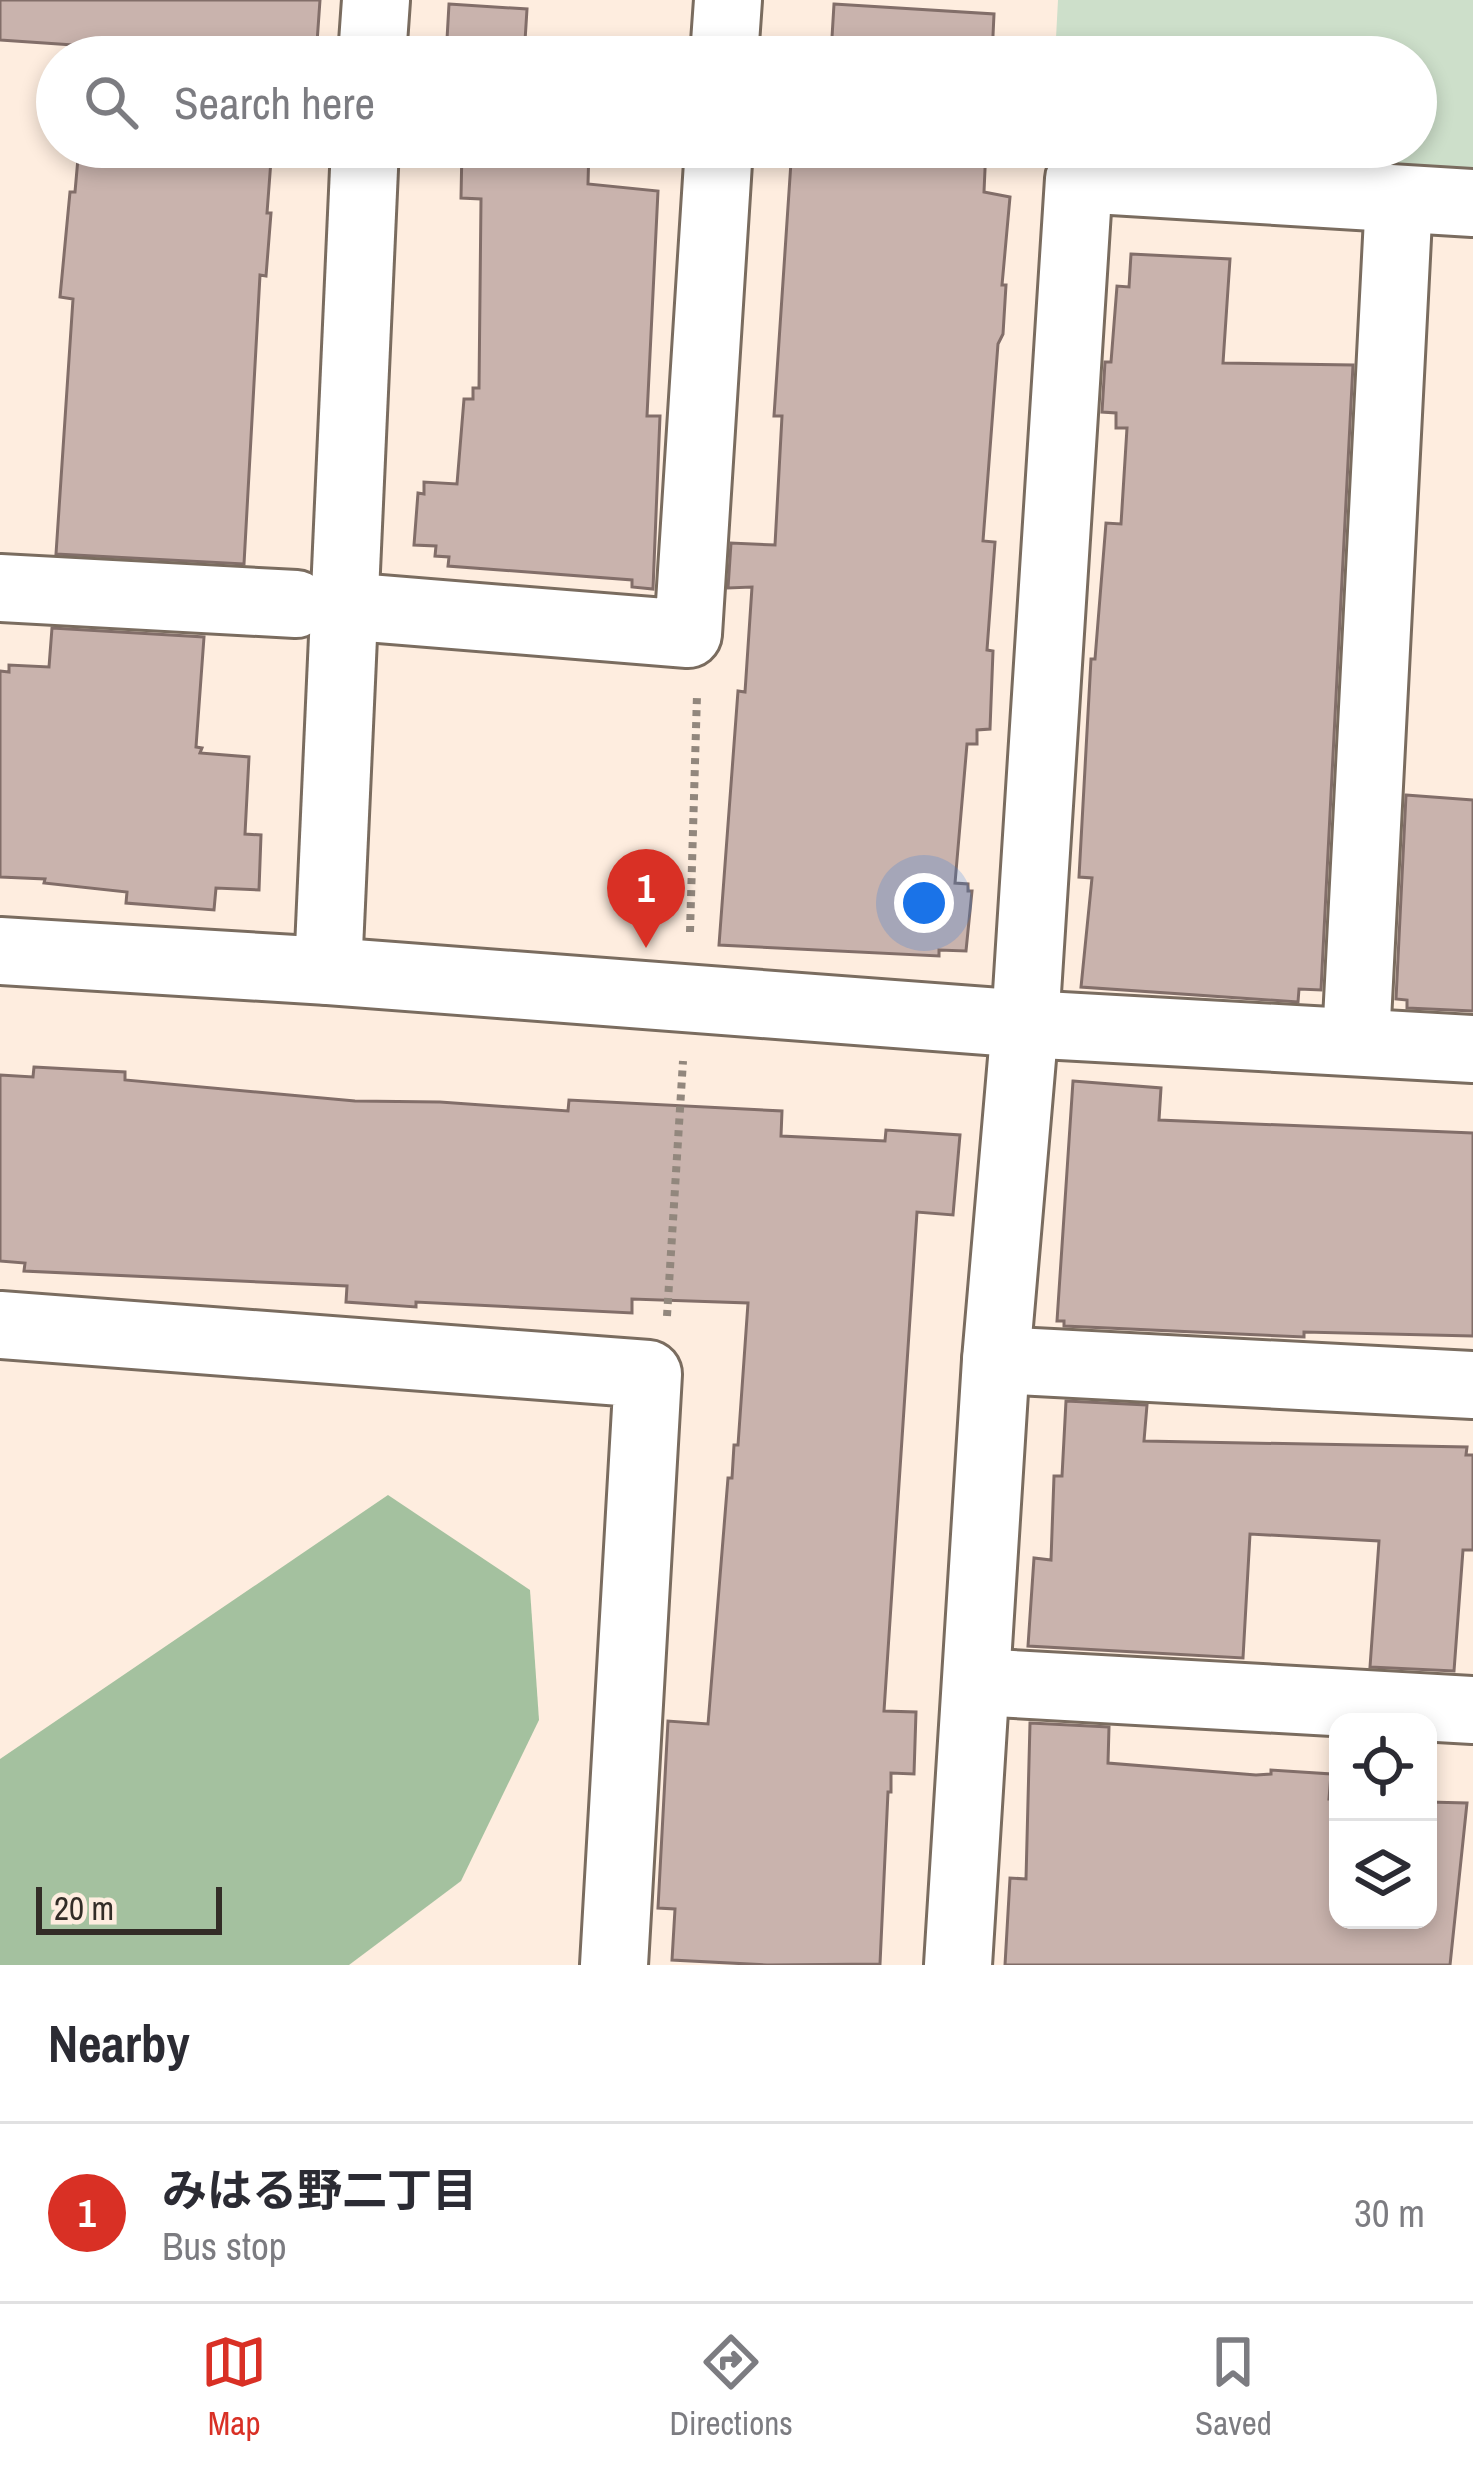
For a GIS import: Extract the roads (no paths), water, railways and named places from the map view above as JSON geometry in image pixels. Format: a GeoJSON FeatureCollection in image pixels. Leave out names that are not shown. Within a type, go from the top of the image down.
{"type":"FeatureCollection","features":[{"type":"Feature","properties":{"kind":"street"},"geometry":{"type":"LineString","coordinates":[[373,36],[376,0]]}},
{"type":"Feature","properties":{"kind":"street"},"geometry":{"type":"LineString","coordinates":[[725,36],[728,0]]}},
{"type":"Feature","properties":{"kind":"street"},"geometry":{"type":"LineString","coordinates":[[328,971],[320,605],[363,168]]}},
{"type":"Feature","properties":{"kind":"street"},"geometry":{"type":"LineString","coordinates":[[0,588],[320,605],[688,634],[718,168]]}},
{"type":"Feature","properties":{"kind":"street"},"geometry":{"type":"LineString","coordinates":[[958,1965],[996,1360],[1025,1024],[1078,178],[1473,203]]}},
{"type":"Feature","properties":{"kind":"street"},"geometry":{"type":"LineString","coordinates":[[1356,1040],[1399,199]]}},
{"type":"Feature","properties":{"kind":"street"},"geometry":{"type":"LineString","coordinates":[[0,951],[1025,1024],[1473,1048]]}},
{"type":"Feature","properties":{"kind":"street"},"geometry":{"type":"LineString","coordinates":[[0,1325],[648,1373],[614,1965]]}},
{"type":"Feature","properties":{"kind":"street"},"geometry":{"type":"LineString","coordinates":[[996,1360],[1473,1385]]}},
{"type":"Feature","properties":{"kind":"street"},"geometry":{"type":"LineString","coordinates":[[977,1682],[1473,1710]]}},
{"type":"Feature","properties":{"kind":"place","name":"みはる野二丁目"},"geometry":{"type":"Point","coordinates":[646,948]}}]}
